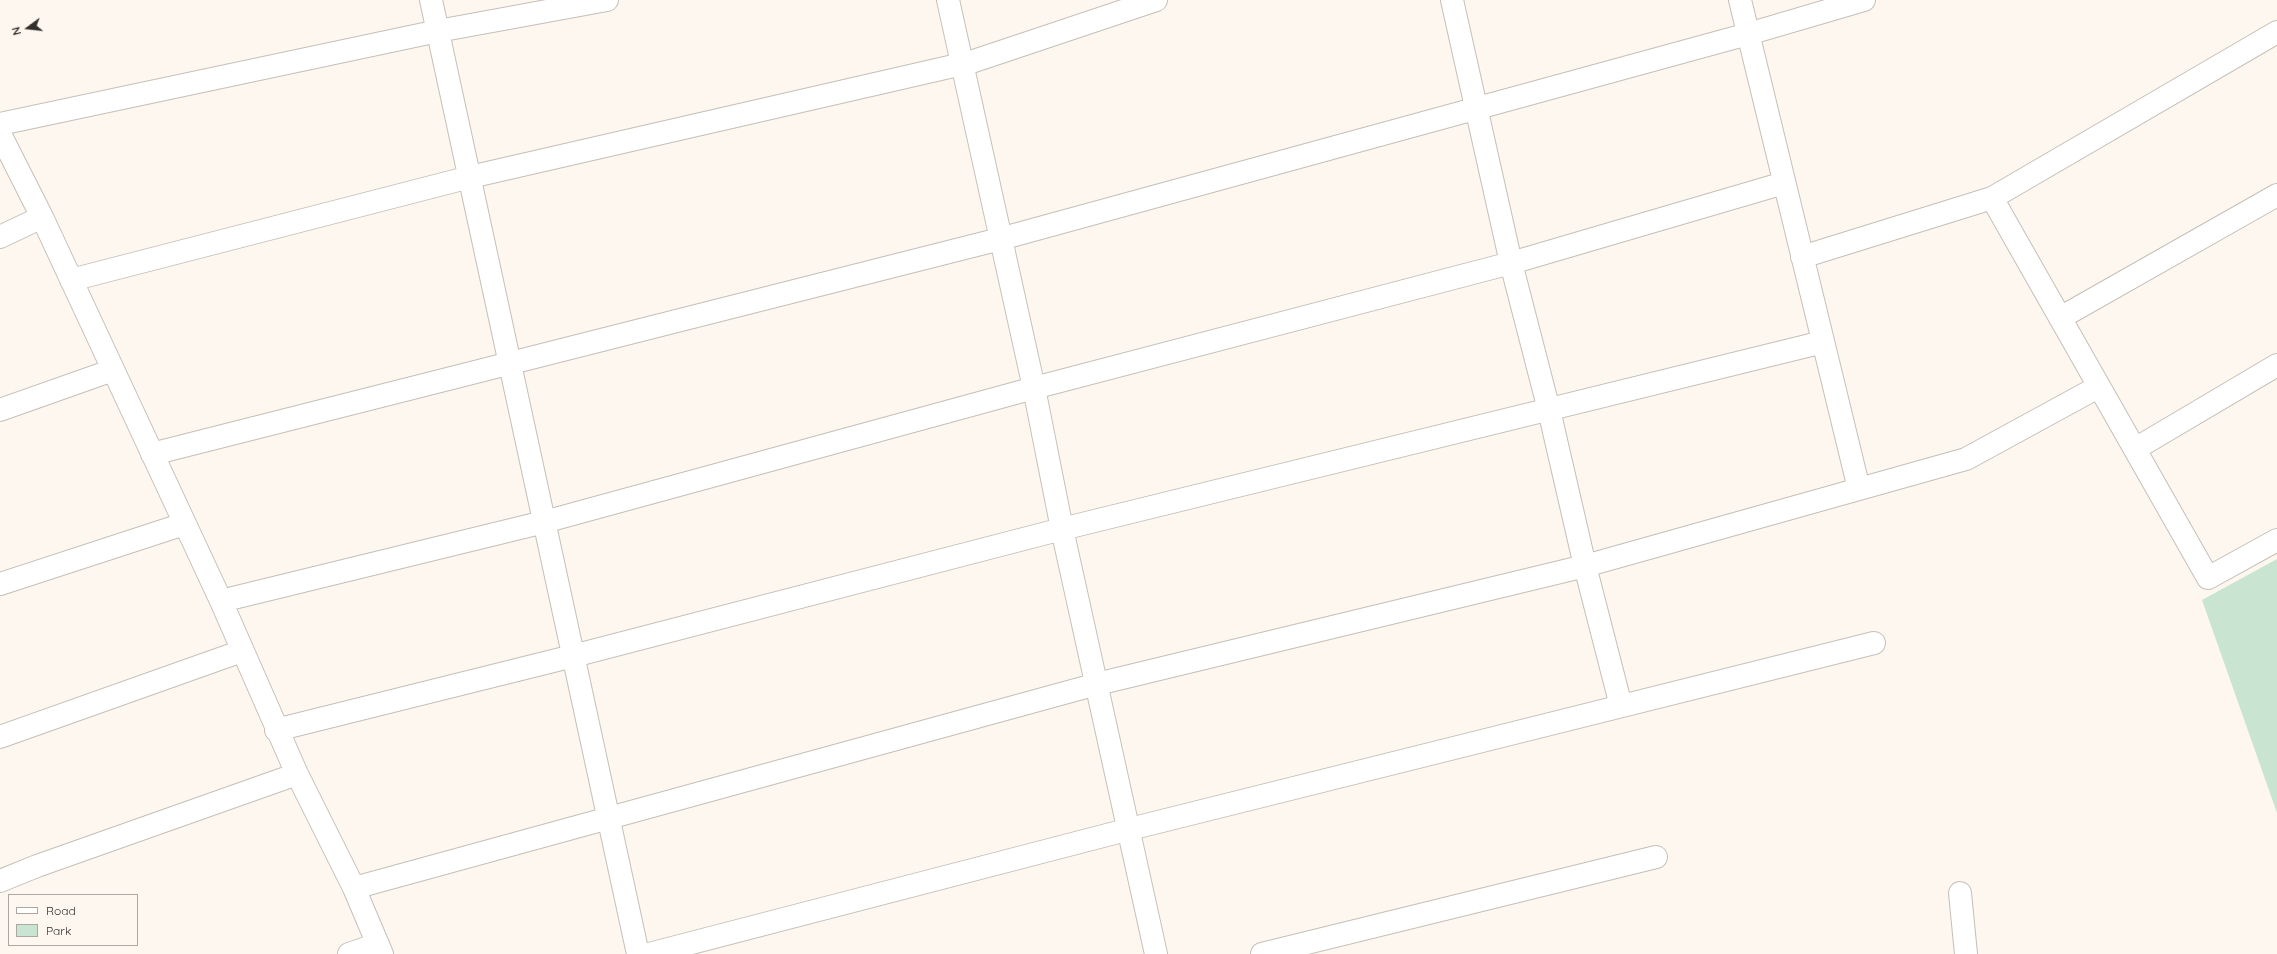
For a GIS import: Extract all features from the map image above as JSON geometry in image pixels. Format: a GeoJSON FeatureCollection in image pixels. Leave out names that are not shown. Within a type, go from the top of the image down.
{"type":"FeatureCollection","features":[{"type":"Feature","properties":{"kind":"street"},"geometry":{"type":"LineString","coordinates":[[431,0],[573,656],[610,818],[638,954]]}},
{"type":"Feature","properties":{"kind":"street"},"geometry":{"type":"LineString","coordinates":[[0,124],[438,31],[607,0]]}},
{"type":"Feature","properties":{"kind":"street"},"geometry":{"type":"LineString","coordinates":[[948,0],[1034,388],[1062,529],[1130,829],[1156,954]]}},
{"type":"Feature","properties":{"kind":"street"},"geometry":{"type":"LineString","coordinates":[[71,280],[470,176],[971,62],[1156,0]]}},
{"type":"Feature","properties":{"kind":"street"},"geometry":{"type":"LineString","coordinates":[[1452,0],[1511,263],[1549,410],[1585,566],[1621,706]]}},
{"type":"Feature","properties":{"kind":"street"},"geometry":{"type":"LineString","coordinates":[[1740,0],[1859,489]]}},
{"type":"Feature","properties":{"kind":"street"},"geometry":{"type":"LineString","coordinates":[[152,454],[510,365],[1000,239],[1748,34],[1864,0]]}},
{"type":"Feature","properties":{"kind":"street"},"geometry":{"type":"LineString","coordinates":[[1802,257],[1992,198],[2277,32]]}},
{"type":"Feature","properties":{"kind":"street"},"geometry":{"type":"LineString","coordinates":[[0,134],[42,217],[221,601],[296,774],[354,888],[380,949],[349,954]]}},
{"type":"Feature","properties":{"kind":"street"},"geometry":{"type":"LineString","coordinates":[[221,601],[544,522],[1034,388],[1511,263],[1784,183]]}},
{"type":"Feature","properties":{"kind":"street"},"geometry":{"type":"LineString","coordinates":[[2060,318],[2277,195]]}},
{"type":"Feature","properties":{"kind":"street"},"geometry":{"type":"LineString","coordinates":[[1992,198],[2098,387],[2208,578],[2277,540]]}},
{"type":"Feature","properties":{"kind":"street"},"geometry":{"type":"LineString","coordinates":[[0,237],[42,217]]}},
{"type":"Feature","properties":{"kind":"street"},"geometry":{"type":"LineString","coordinates":[[276,730],[573,656],[1062,529],[1823,342]]}},
{"type":"Feature","properties":{"kind":"street"},"geometry":{"type":"LineString","coordinates":[[2135,449],[2277,366]]}},
{"type":"Feature","properties":{"kind":"street"},"geometry":{"type":"LineString","coordinates":[[0,410],[113,370]]}},
{"type":"Feature","properties":{"kind":"street"},"geometry":{"type":"LineString","coordinates":[[354,888],[1097,684],[1585,566],[1966,459],[2098,387]]}},
{"type":"Feature","properties":{"kind":"street"},"geometry":{"type":"LineString","coordinates":[[0,584],[184,524]]}},
{"type":"Feature","properties":{"kind":"street"},"geometry":{"type":"LineString","coordinates":[[649,954],[1130,829],[1874,644]]}},
{"type":"Feature","properties":{"kind":"street"},"geometry":{"type":"LineString","coordinates":[[0,737],[242,651]]}},
{"type":"Feature","properties":{"kind":"street"},"geometry":{"type":"LineString","coordinates":[[0,881],[37,866],[296,774]]}},
{"type":"Feature","properties":{"kind":"street"},"geometry":{"type":"LineString","coordinates":[[1262,954],[1656,857]]}},
{"type":"Feature","properties":{"kind":"street"},"geometry":{"type":"LineString","coordinates":[[1960,893],[1966,954]]}},
{"type":"Feature","properties":{"kind":"green space"},"geometry":{"type":"Polygon","coordinates":[[[2277,559],[2277,813],[2202,600],[2277,559]]]}}]}
